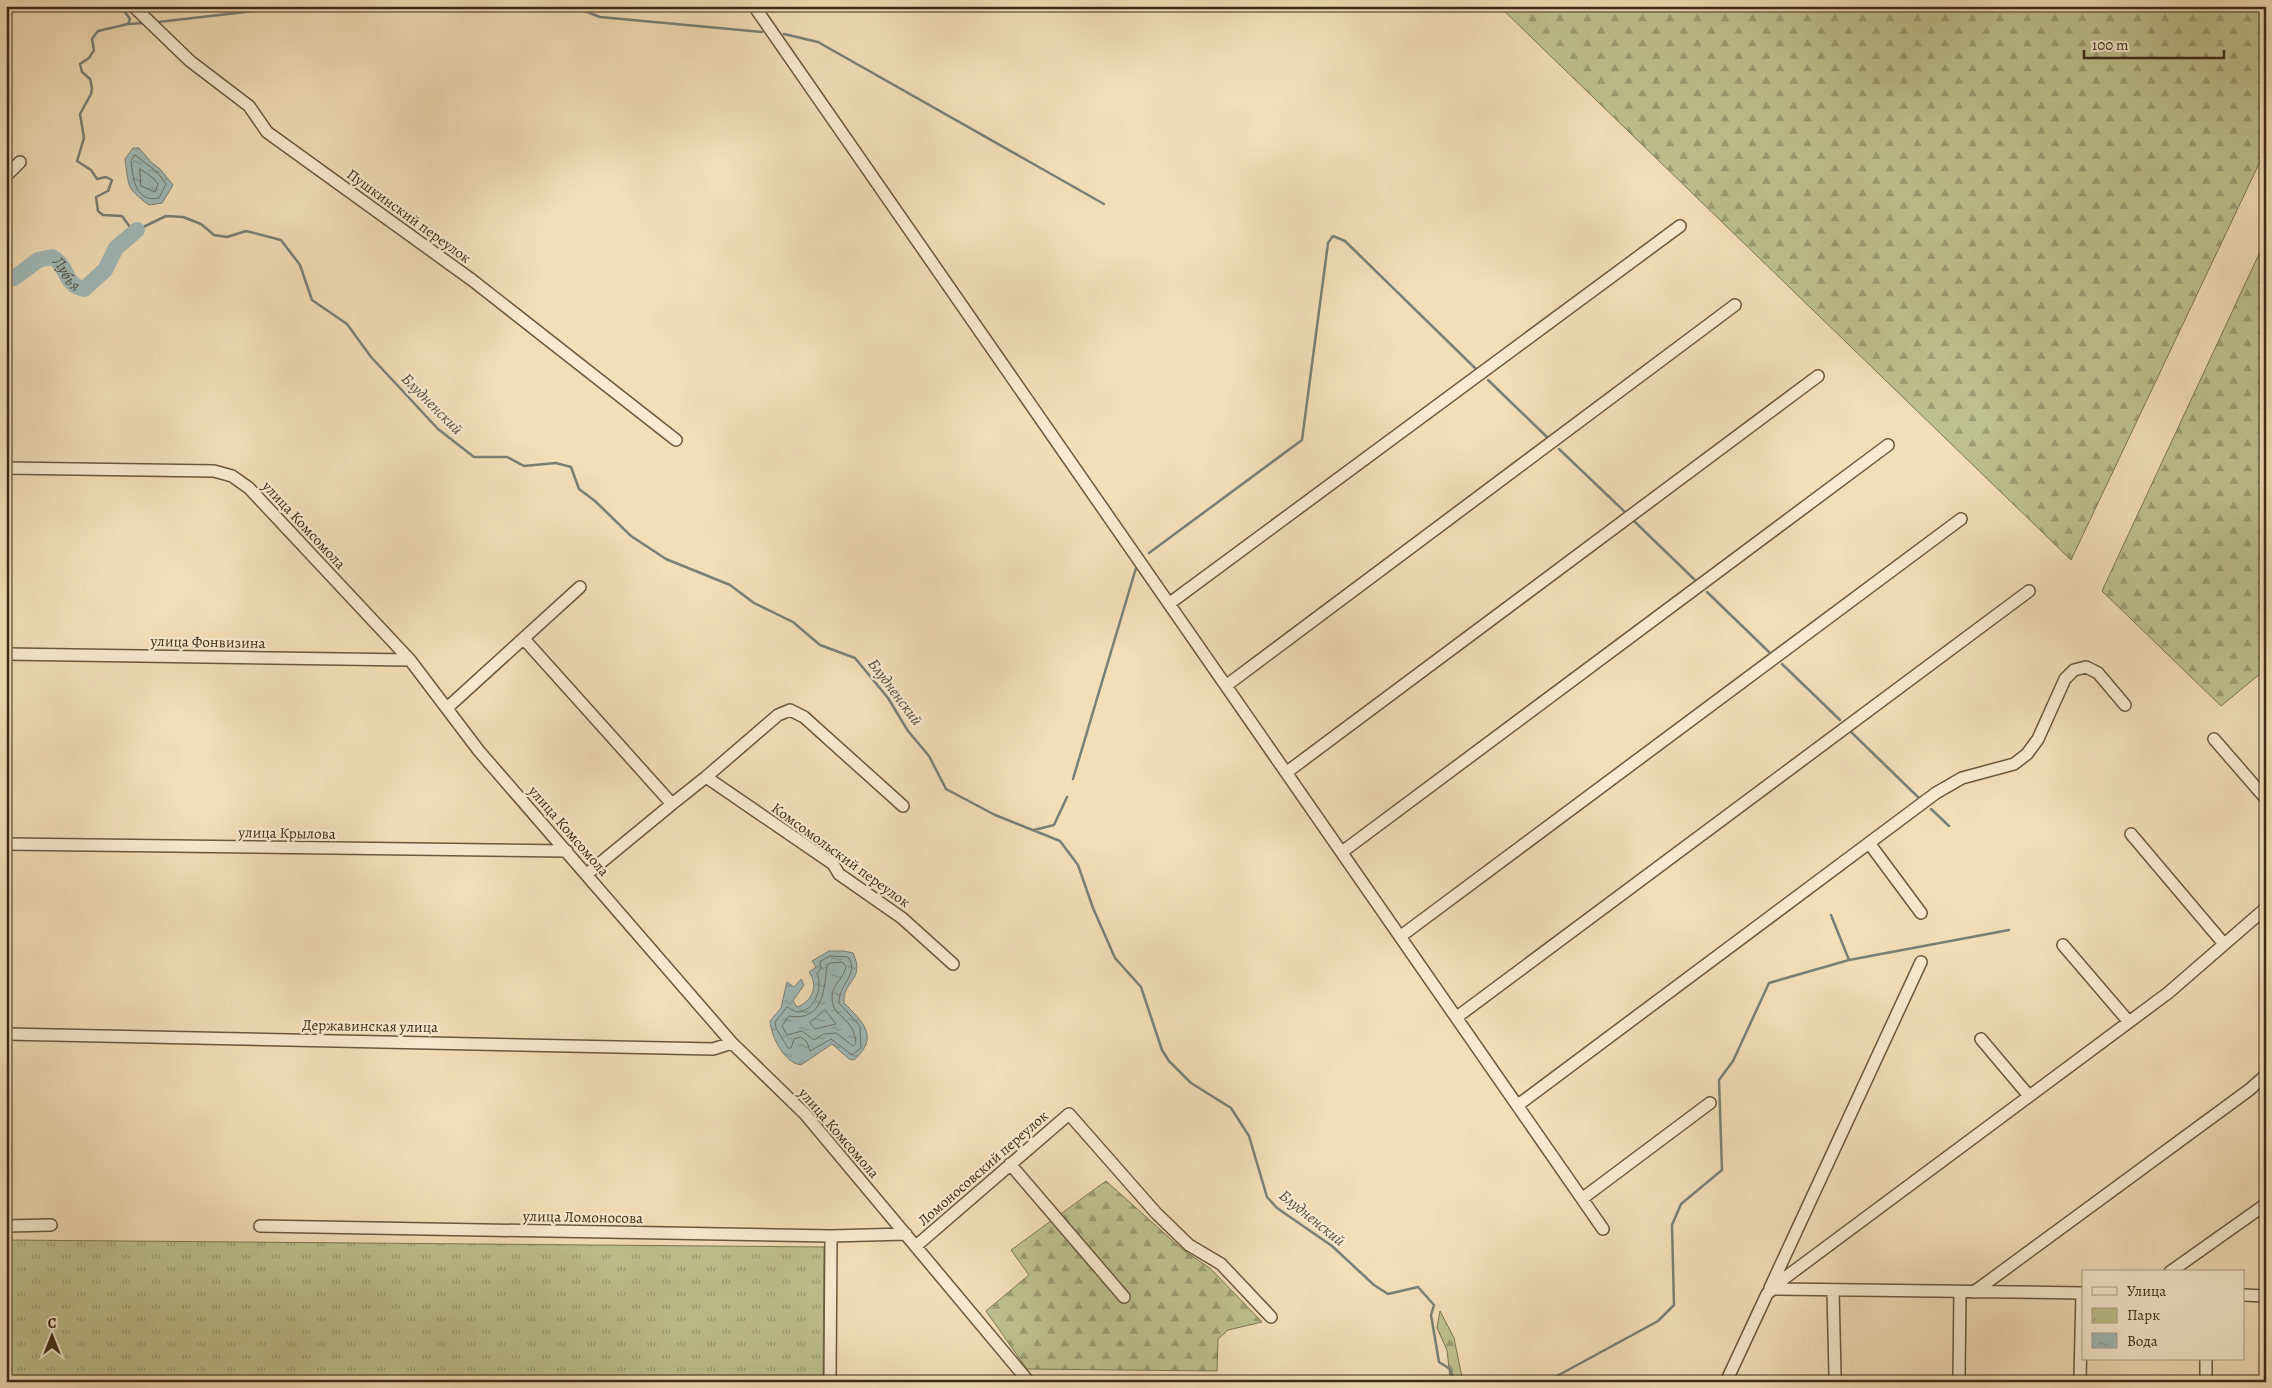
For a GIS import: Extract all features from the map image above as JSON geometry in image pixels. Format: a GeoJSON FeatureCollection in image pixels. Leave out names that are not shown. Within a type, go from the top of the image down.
{"type":"FeatureCollection","features":[{"type":"Feature","properties":{"kind":"street","name":"Пушкинский переулок"},"geometry":{"type":"LineString","coordinates":[[133,6],[190,61],[248,106],[268,132],[472,280],[676,440]]}},
{"type":"Feature","properties":{"kind":"street"},"geometry":{"type":"LineString","coordinates":[[754,6],[1603,1228]]}},
{"type":"Feature","properties":{"kind":"street"},"geometry":{"type":"LineString","coordinates":[[6,176],[20,162]]}},
{"type":"Feature","properties":{"kind":"street"},"geometry":{"type":"LineString","coordinates":[[1170,603],[1680,226]]}},
{"type":"Feature","properties":{"kind":"street"},"geometry":{"type":"LineString","coordinates":[[1227,685],[1735,305]]}},
{"type":"Feature","properties":{"kind":"street"},"geometry":{"type":"LineString","coordinates":[[1287,772],[1818,376]]}},
{"type":"Feature","properties":{"kind":"street"},"geometry":{"type":"LineString","coordinates":[[1342,852],[1888,445]]}},
{"type":"Feature","properties":{"kind":"street","name":"улица Комсомола"},"geometry":{"type":"LineString","coordinates":[[6,468],[214,471],[232,476],[249,488],[410,660],[479,750],[732,1043],[805,1114],[1029,1382]]}},
{"type":"Feature","properties":{"kind":"street"},"geometry":{"type":"LineString","coordinates":[[1401,936],[1961,519]]}},
{"type":"Feature","properties":{"kind":"street"},"geometry":{"type":"LineString","coordinates":[[447,708],[580,587]]}},
{"type":"Feature","properties":{"kind":"street"},"geometry":{"type":"LineString","coordinates":[[1457,1017],[2029,591]]}},
{"type":"Feature","properties":{"kind":"street"},"geometry":{"type":"LineString","coordinates":[[524,639],[672,804]]}},
{"type":"Feature","properties":{"kind":"street","name":"улица Фонвизина"},"geometry":{"type":"LineString","coordinates":[[6,654],[410,660]]}},
{"type":"Feature","properties":{"kind":"street"},"geometry":{"type":"LineString","coordinates":[[1518,1105],[1936,793],[1962,778],[2014,764],[2027,754],[2038,738],[2065,679],[2074,670],[2086,667],[2098,673],[2126,704]]}},
{"type":"Feature","properties":{"kind":"street"},"geometry":{"type":"LineString","coordinates":[[587,874],[706,777],[778,715],[790,710],[804,716],[903,806]]}},
{"type":"Feature","properties":{"kind":"street"},"geometry":{"type":"LineString","coordinates":[[2214,738],[2266,799]]}},
{"type":"Feature","properties":{"kind":"street","name":"Комсомольский переулок"},"geometry":{"type":"LineString","coordinates":[[706,777],[833,864],[839,874],[902,918],[953,964]]}},
{"type":"Feature","properties":{"kind":"street"},"geometry":{"type":"LineString","coordinates":[[2131,834],[2224,944]]}},
{"type":"Feature","properties":{"kind":"street"},"geometry":{"type":"LineString","coordinates":[[1869,843],[1921,913]]}},
{"type":"Feature","properties":{"kind":"street","name":"улица Крылова"},"geometry":{"type":"LineString","coordinates":[[6,844],[567,851]]}},
{"type":"Feature","properties":{"kind":"street"},"geometry":{"type":"LineString","coordinates":[[1770,1292],[1786,1277],[2168,993],[2266,908]]}},
{"type":"Feature","properties":{"kind":"street"},"geometry":{"type":"LineString","coordinates":[[2063,945],[2129,1022]]}},
{"type":"Feature","properties":{"kind":"street"},"geometry":{"type":"LineString","coordinates":[[1726,1382],[1770,1292],[1921,962]]}},
{"type":"Feature","properties":{"kind":"street","name":"Державинская улица"},"geometry":{"type":"LineString","coordinates":[[6,1034],[713,1049],[732,1043]]}},
{"type":"Feature","properties":{"kind":"street"},"geometry":{"type":"LineString","coordinates":[[1982,1039],[2029,1096]]}},
{"type":"Feature","properties":{"kind":"street"},"geometry":{"type":"LineString","coordinates":[[1974,1292],[2249,1090],[2266,1075]]}},
{"type":"Feature","properties":{"kind":"street"},"geometry":{"type":"LineString","coordinates":[[1582,1198],[1710,1103]]}},
{"type":"Feature","properties":{"kind":"street","name":"Ломоносовский переулок"},"geometry":{"type":"LineString","coordinates":[[916,1246],[1069,1114],[1156,1213],[1190,1245],[1221,1264],[1270,1317]]}},
{"type":"Feature","properties":{"kind":"street"},"geometry":{"type":"LineString","coordinates":[[1010,1164],[1124,1297]]}},
{"type":"Feature","properties":{"kind":"street"},"geometry":{"type":"LineString","coordinates":[[2173,1270],[2266,1204]]}},
{"type":"Feature","properties":{"kind":"street"},"geometry":{"type":"LineString","coordinates":[[6,1226],[51,1225]]}},
{"type":"Feature","properties":{"kind":"street","name":"улица Ломоносова"},"geometry":{"type":"LineString","coordinates":[[260,1226],[831,1236],[906,1234]]}},
{"type":"Feature","properties":{"kind":"street"},"geometry":{"type":"LineString","coordinates":[[830,1382],[831,1236]]}},
{"type":"Feature","properties":{"kind":"street"},"geometry":{"type":"LineString","coordinates":[[1770,1292],[1834,1290],[2082,1293]]}},
{"type":"Feature","properties":{"kind":"street"},"geometry":{"type":"LineString","coordinates":[[1834,1290],[1835,1374]]}},
{"type":"Feature","properties":{"kind":"street"},"geometry":{"type":"LineString","coordinates":[[1959,1377],[1960,1292]]}},
{"type":"Feature","properties":{"kind":"street"},"geometry":{"type":"LineString","coordinates":[[2244,1295],[2266,1296]]}},
{"type":"Feature","properties":{"kind":"street"},"geometry":{"type":"LineString","coordinates":[[2080,1378],[2082,1321]]}},
{"type":"Feature","properties":{"kind":"street"},"geometry":{"type":"LineString","coordinates":[[2206,1360],[2206,1382]]}},
{"type":"Feature","properties":{"kind":"green space"},"geometry":{"type":"Polygon","coordinates":[[[1499,6],[2266,6],[2266,149],[2071,560],[1499,6]]]}},
{"type":"Feature","properties":{"kind":"green space"},"geometry":{"type":"Polygon","coordinates":[[[2266,239],[2266,669],[2221,706],[2102,591],[2266,239]]]}},
{"type":"Feature","properties":{"kind":"green space"},"geometry":{"type":"Polygon","coordinates":[[[1106,1181],[1183,1250],[1211,1269],[1262,1322],[1228,1330],[1218,1339],[1217,1371],[1027,1369],[986,1311],[1029,1275],[1011,1250],[1106,1181]]]}},
{"type":"Feature","properties":{"kind":"green space"},"geometry":{"type":"Polygon","coordinates":[[[6,1240],[824,1247],[823,1382],[6,1382],[6,1240]]]}},
{"type":"Feature","properties":{"kind":"green space"},"geometry":{"type":"Polygon","coordinates":[[[1440,1311],[1454,1338],[1463,1382],[1452,1382],[1450,1378],[1447,1350],[1437,1328],[1440,1311]]]}},
{"type":"Feature","properties":{"kind":"water"},"geometry":{"type":"Polygon","coordinates":[[[133,148],[139,148],[173,185],[162,203],[149,205],[132,190],[127,176],[125,159],[133,148]]]}},
{"type":"Feature","properties":{"kind":"water"},"geometry":{"type":"Polygon","coordinates":[[[829,951],[853,953],[857,969],[846,990],[844,1003],[866,1030],[866,1044],[862,1052],[854,1060],[849,1059],[832,1044],[801,1065],[795,1063],[784,1054],[773,1034],[770,1021],[781,1008],[787,982],[794,987],[801,979],[804,985],[793,1001],[797,1007],[807,1001],[814,987],[809,972],[816,967],[812,961],[829,951]]]}},
{"type":"Feature","properties":{"kind":"waterway","name":"Блудненский"},"geometry":{"type":"LineString","coordinates":[[121,6],[130,19],[128,24],[98,31],[92,39],[94,50],[89,58],[80,64],[82,72],[90,79],[92,88],[91,94],[80,114],[84,138],[77,161],[91,170],[97,179],[106,177],[112,180],[108,191],[96,197],[98,211],[103,215],[122,216],[130,227],[137,230],[166,216],[183,217],[201,224],[214,235],[227,237],[246,231],[281,240],[300,265],[312,300],[347,324],[371,357],[438,429],[474,457],[507,457],[524,466],[556,463],[571,467],[579,489],[595,501],[631,536],[666,559],[730,585],[754,603],[793,622],[820,645],[855,658],[888,698],[908,731],[929,756],[946,789],[995,815],[1060,841],[1078,865],[1093,908],[1115,958],[1141,987],[1162,1050],[1169,1061],[1191,1083],[1231,1108],[1249,1136],[1267,1197],[1277,1208],[1332,1246],[1374,1285],[1388,1294],[1418,1287],[1434,1305],[1431,1315],[1439,1362],[1450,1369],[1455,1382]]}},
{"type":"Feature","properties":{"kind":"waterway"},"geometry":{"type":"LineString","coordinates":[[158,22],[296,6]]}},
{"type":"Feature","properties":{"kind":"waterway"},"geometry":{"type":"LineString","coordinates":[[572,6],[600,17],[762,32]]}},
{"type":"Feature","properties":{"kind":"waterway"},"geometry":{"type":"LineString","coordinates":[[128,24],[144,23]]}},
{"type":"Feature","properties":{"kind":"waterway"},"geometry":{"type":"LineString","coordinates":[[784,34],[818,42],[1104,204]]}},
{"type":"Feature","properties":{"kind":"waterway","name":"Лубья"},"geometry":{"type":"LineString","coordinates":[[6,278],[14,278],[38,260],[52,257],[61,265],[73,284],[84,289],[105,270],[116,248],[137,230]]}},
{"type":"Feature","properties":{"kind":"waterway"},"geometry":{"type":"LineString","coordinates":[[1149,553],[1302,440],[1328,243],[1333,236],[1345,241],[1476,369]]}},
{"type":"Feature","properties":{"kind":"waterway"},"geometry":{"type":"LineString","coordinates":[[1488,380],[1547,437]]}},
{"type":"Feature","properties":{"kind":"waterway"},"geometry":{"type":"LineString","coordinates":[[1559,449],[1625,512]]}},
{"type":"Feature","properties":{"kind":"waterway"},"geometry":{"type":"LineString","coordinates":[[1635,522],[1696,581]]}},
{"type":"Feature","properties":{"kind":"waterway"},"geometry":{"type":"LineString","coordinates":[[1073,779],[1136,568]]}},
{"type":"Feature","properties":{"kind":"waterway"},"geometry":{"type":"LineString","coordinates":[[1707,592],[1769,652]]}},
{"type":"Feature","properties":{"kind":"waterway"},"geometry":{"type":"LineString","coordinates":[[1782,664],[1840,720]]}},
{"type":"Feature","properties":{"kind":"waterway"},"geometry":{"type":"LineString","coordinates":[[1851,732],[1918,797]]}},
{"type":"Feature","properties":{"kind":"waterway"},"geometry":{"type":"LineString","coordinates":[[1034,830],[1054,825],[1067,797]]}},
{"type":"Feature","properties":{"kind":"waterway"},"geometry":{"type":"LineString","coordinates":[[1931,809],[1949,826]]}},
{"type":"Feature","properties":{"kind":"waterway"},"geometry":{"type":"LineString","coordinates":[[1546,1382],[1658,1321],[1674,1305],[1672,1225],[1681,1204],[1722,1170],[1719,1080],[1733,1061],[1769,983],[1849,960],[1831,915]]}},
{"type":"Feature","properties":{"kind":"waterway"},"geometry":{"type":"LineString","coordinates":[[1849,960],[2009,930]]}}]}
